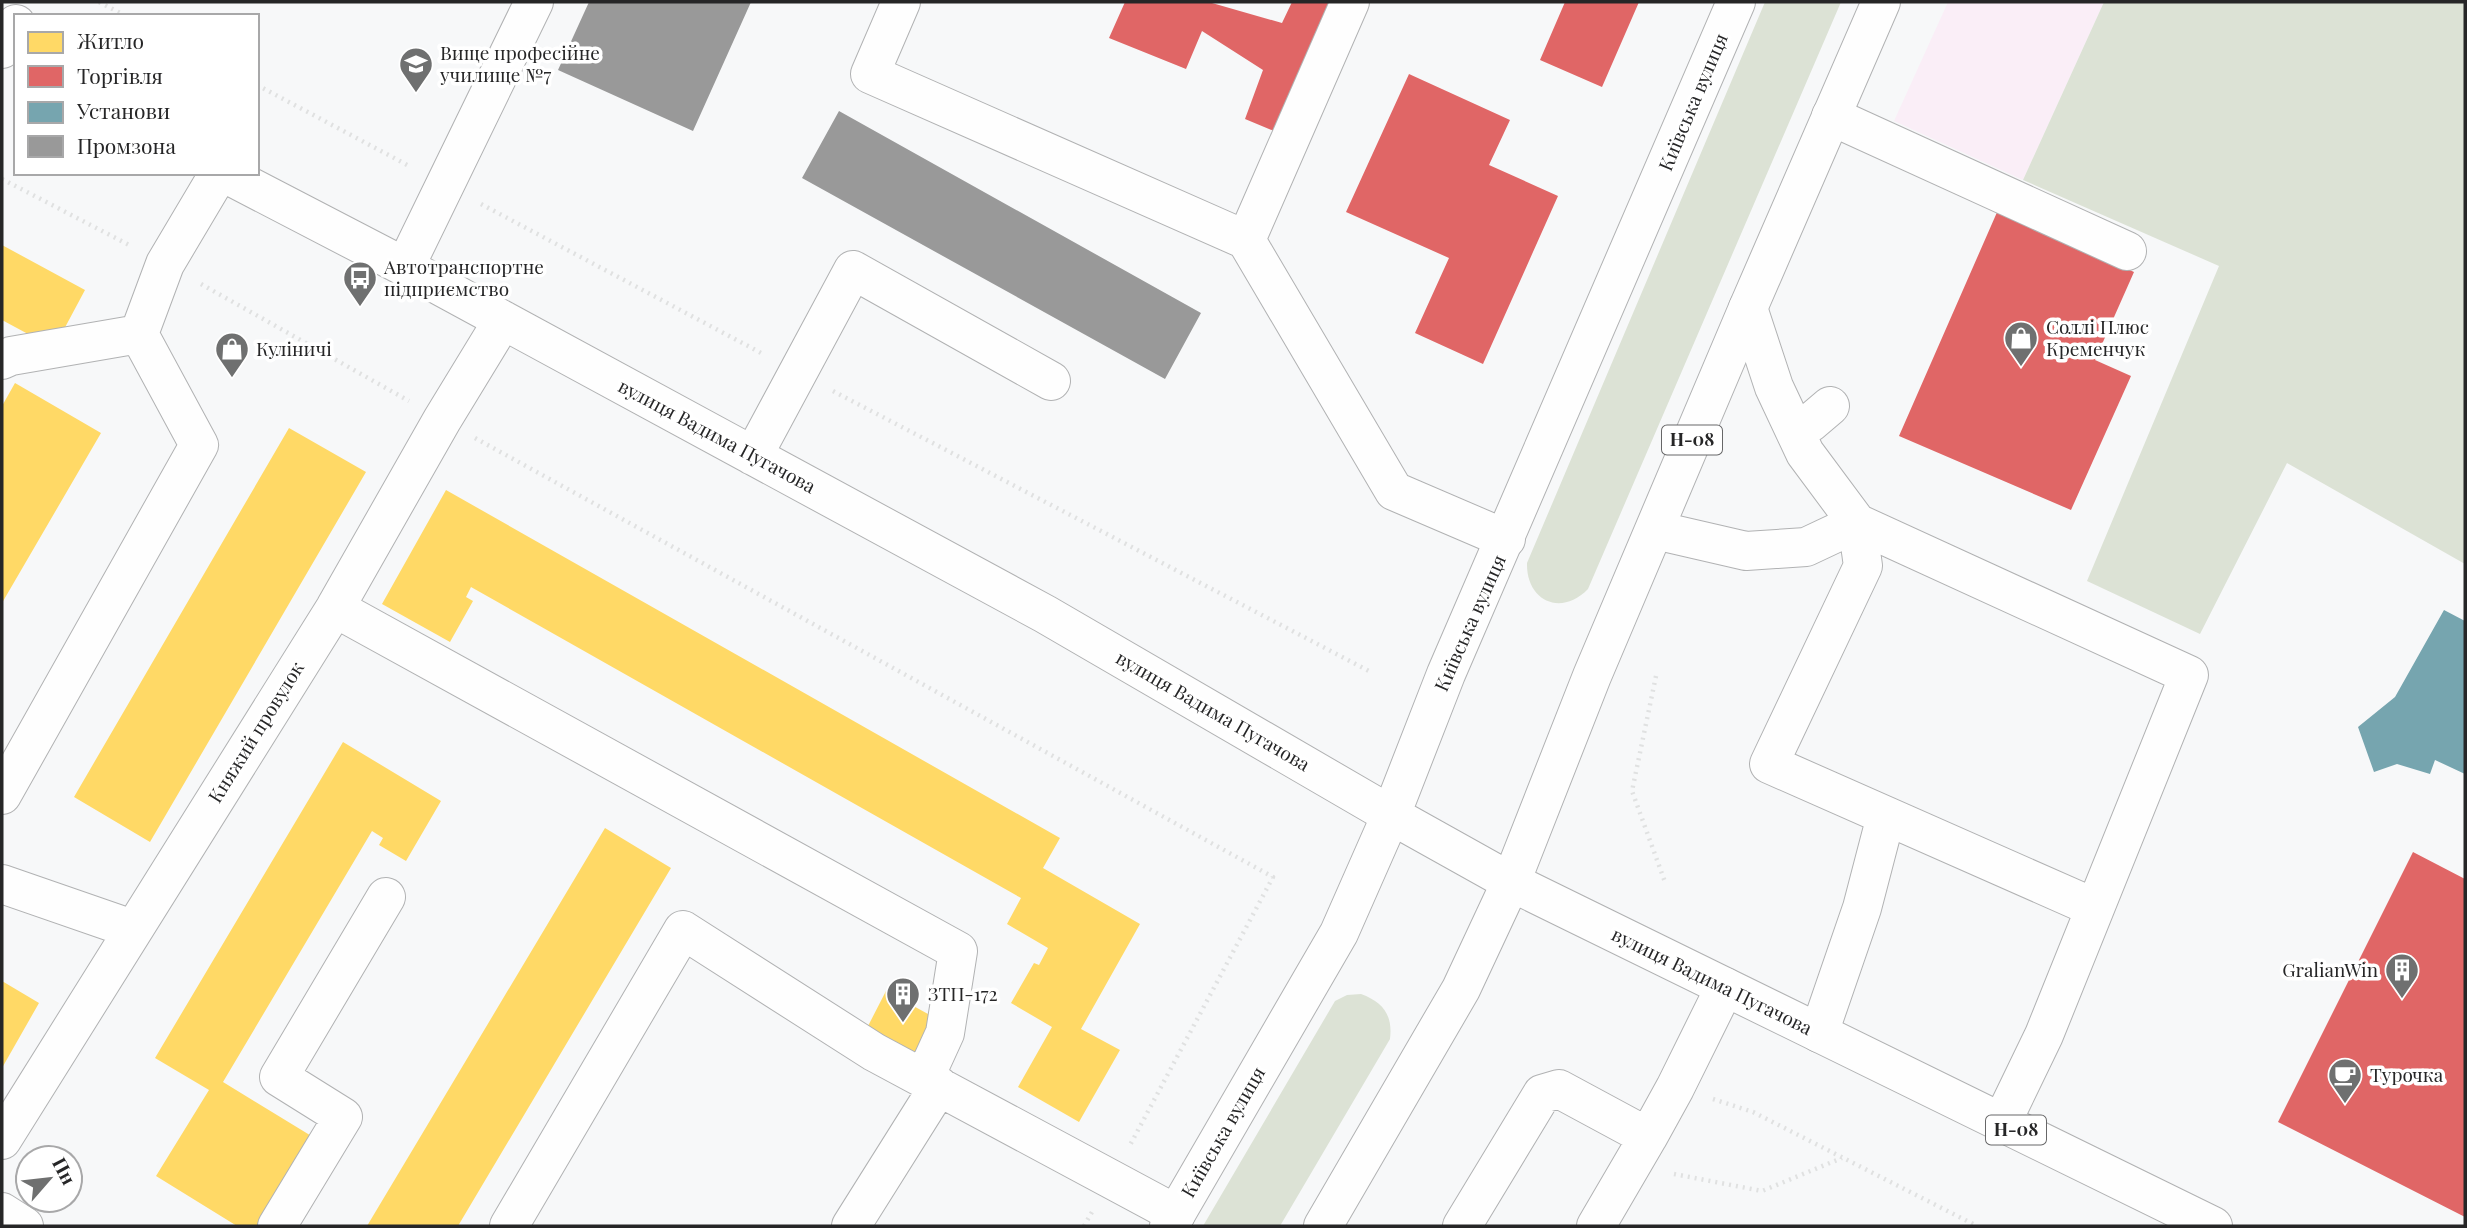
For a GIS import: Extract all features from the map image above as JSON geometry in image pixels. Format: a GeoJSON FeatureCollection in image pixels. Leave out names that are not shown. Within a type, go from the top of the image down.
{"type":"FeatureCollection","features":[{"type":"Feature","properties":{"kind":"main road"},"geometry":{"type":"LineString","coordinates":[[405,267],[534,2]]}},
{"type":"Feature","properties":{"kind":"main road"},"geometry":{"type":"LineString","coordinates":[[901,2],[870,74],[1246,240],[1394,491],[1506,539]]}},
{"type":"Feature","properties":{"kind":"main road"},"geometry":{"type":"LineString","coordinates":[[1246,240],[1350,2]]}},
{"type":"Feature","properties":{"kind":"main road","name":"Київська вулиця"},"geometry":{"type":"LineString","coordinates":[[1172,1220],[1339,933],[1391,816],[1446,674],[1736,2]]}},
{"type":"Feature","properties":{"kind":"main road","name":"Н-08"},"geometry":{"type":"LineString","coordinates":[[1511,882],[1592,676],[1881,2]]}},
{"type":"Feature","properties":{"kind":"main road"},"geometry":{"type":"LineString","coordinates":[[2,49],[14,28]]}},
{"type":"Feature","properties":{"kind":"main road"},"geometry":{"type":"LineString","coordinates":[[1831,116],[1952,180],[2127,251]]}},
{"type":"Feature","properties":{"kind":"main road"},"geometry":{"type":"LineString","coordinates":[[2,795],[199,445],[139,334],[165,264],[218,175]]}},
{"type":"Feature","properties":{"kind":"main road","name":"вулиця Вадима Пугачова"},"geometry":{"type":"LineString","coordinates":[[228,175],[405,267],[1045,614],[1391,816],[1511,882],[2213,1226]]}},
{"type":"Feature","properties":{"kind":"main road"},"geometry":{"type":"LineString","coordinates":[[753,456],[853,270],[1051,382]]}},
{"type":"Feature","properties":{"kind":"main road"},"geometry":{"type":"LineString","coordinates":[[1748,308],[1774,387],[1805,453],[1857,523],[1863,566],[1769,764],[2095,908]]}},
{"type":"Feature","properties":{"kind":"main road","name":"Княжий провулок"},"geometry":{"type":"LineString","coordinates":[[2,1140],[335,608],[442,420],[503,320]]}},
{"type":"Feature","properties":{"kind":"main road"},"geometry":{"type":"LineString","coordinates":[[2,360],[139,334]]}},
{"type":"Feature","properties":{"kind":"main road"},"geometry":{"type":"LineString","coordinates":[[1793,427],[1810,423],[1830,406]]}},
{"type":"Feature","properties":{"kind":"main road"},"geometry":{"type":"LineString","coordinates":[[1655,530],[1746,551],[1806,547],[1857,523],[2189,675],[2044,1035],[2002,1122]]}},
{"type":"Feature","properties":{"kind":"main road"},"geometry":{"type":"LineString","coordinates":[[335,608],[958,951],[945,1033],[931,1083],[851,1226]]}},
{"type":"Feature","properties":{"kind":"main road"},"geometry":{"type":"LineString","coordinates":[[1819,1033],[1862,908],[1886,816]]}},
{"type":"Feature","properties":{"kind":"main road"},"geometry":{"type":"LineString","coordinates":[[1323,1226],[1461,989],[1511,882]]}},
{"type":"Feature","properties":{"kind":"main road"},"geometry":{"type":"LineString","coordinates":[[2,884],[132,929]]}},
{"type":"Feature","properties":{"kind":"main road"},"geometry":{"type":"LineString","coordinates":[[277,1226],[343,1117],[279,1077],[386,897]]}},
{"type":"Feature","properties":{"kind":"main road"},"geometry":{"type":"LineString","coordinates":[[509,1226],[683,930],[874,1052],[1112,1180],[1172,1220]]}},
{"type":"Feature","properties":{"kind":"main road"},"geometry":{"type":"LineString","coordinates":[[1596,1226],[1675,1088],[1725,987]]}},
{"type":"Feature","properties":{"kind":"main road"},"geometry":{"type":"LineString","coordinates":[[1462,1226],[1542,1094],[1559,1089],[1639,1151]]}},
{"type":"Feature","properties":{"kind":"main road"},"geometry":{"type":"LineString","coordinates":[[2,1212],[24,1226]]}},
{"type":"Feature","properties":{"kind":"path"},"geometry":{"type":"LineString","coordinates":[[99,2],[122,14]]}},
{"type":"Feature","properties":{"kind":"path"},"geometry":{"type":"LineString","coordinates":[[2,178],[165,264],[442,420],[1273,877],[1112,1180],[1084,1226]]}},
{"type":"Feature","properties":{"kind":"path"},"geometry":{"type":"LineString","coordinates":[[1656,676],[1632,791],[1665,882]]}},
{"type":"Feature","properties":{"kind":"path"},"geometry":{"type":"LineString","coordinates":[[1675,1088],[1754,1111],[1977,1226]]}},
{"type":"Feature","properties":{"kind":"path"},"geometry":{"type":"LineString","coordinates":[[1639,1151],[1762,1191],[1843,1158]]}},
{"type":"Feature","properties":{"kind":"shaded area"},"geometry":{"type":"Polygon","coordinates":[[[1765,2],[1841,2],[1588,589],[1567,602],[1547,601],[1532,587],[1527,563],[1765,2]]]}},
{"type":"Feature","properties":{"kind":"shaded area"},"geometry":{"type":"Polygon","coordinates":[[[1948,2],[2104,2],[2023,180],[1894,121],[1948,2]]]}},
{"type":"Feature","properties":{"kind":"shaded area"},"geometry":{"type":"Polygon","coordinates":[[[2104,2],[2465,2],[2465,564],[2287,463],[2200,634],[2087,581],[2219,266],[2023,180],[2104,2]]]}},
{"type":"Feature","properties":{"kind":"shaded area"},"geometry":{"type":"Polygon","coordinates":[[[1361,994],[1385,1010],[1390,1023],[1390,1039],[1280,1226],[1203,1226],[1335,1001],[1347,995],[1361,994]]]}},
{"type":"Feature","properties":{"kind":"building: Житло"},"geometry":{"type":"Polygon","coordinates":[[[2,245],[85,290],[54,348],[2,320],[2,245]]]}},
{"type":"Feature","properties":{"kind":"building: Житло"},"geometry":{"type":"Polygon","coordinates":[[[15,383],[101,433],[2,603],[2,406],[15,383]]]}},
{"type":"Feature","properties":{"kind":"building: Житло"},"geometry":{"type":"Polygon","coordinates":[[[289,428],[366,472],[150,842],[74,797],[289,428]]]}},
{"type":"Feature","properties":{"kind":"building: Житло"},"geometry":{"type":"Polygon","coordinates":[[[446,490],[1060,838],[1043,868],[1140,924],[1081,1029],[1120,1050],[1079,1122],[1018,1087],[1052,1027],[1011,1003],[1034,963],[1039,965],[1048,948],[1007,924],[1021,898],[471,587],[466,597],[473,601],[450,642],[382,604],[446,490]]]}},
{"type":"Feature","properties":{"kind":"building: Житло"},"geometry":{"type":"Polygon","coordinates":[[[343,742],[441,801],[406,861],[379,845],[383,838],[372,831],[223,1082],[313,1137],[258,1226],[237,1226],[156,1176],[209,1090],[155,1058],[343,742]]]}},
{"type":"Feature","properties":{"kind":"building: Житло"},"geometry":{"type":"Polygon","coordinates":[[[605,828],[671,868],[458,1226],[367,1226],[605,828]]]}},
{"type":"Feature","properties":{"kind":"building: Житло"},"geometry":{"type":"Polygon","coordinates":[[[2,981],[39,1003],[2,1068],[2,981]]]}},
{"type":"Feature","properties":{"kind":"building: Житло","name":"ЗТП-172"},"geometry":{"type":"Polygon","coordinates":[[[886,991],[939,1020],[919,1056],[867,1028],[886,991]]]}},
{"type":"Feature","properties":{"kind":"building: Торгівля"},"geometry":{"type":"Polygon","coordinates":[[[1125,2],[1213,2],[1282,23],[1292,2],[1331,2],[1274,131],[1245,119],[1263,70],[1202,31],[1186,69],[1109,38],[1125,2]]]}},
{"type":"Feature","properties":{"kind":"building: Торгівля"},"geometry":{"type":"Polygon","coordinates":[[[1565,2],[1639,2],[1602,87],[1540,60],[1565,2]]]}},
{"type":"Feature","properties":{"kind":"building: Торгівля"},"geometry":{"type":"Polygon","coordinates":[[[1409,74],[1510,120],[1489,165],[1558,196],[1483,364],[1415,333],[1449,258],[1346,212],[1409,74]]]}},
{"type":"Feature","properties":{"kind":"building: Торгівля","name":"Соллі Плюс Кременчук"},"geometry":{"type":"Polygon","coordinates":[[[1998,210],[2134,272],[2095,360],[2131,376],[2071,510],[1899,436],[1998,210]]]}},
{"type":"Feature","properties":{"kind":"building: Торгівля","name":"GralianWin"},"geometry":{"type":"Polygon","coordinates":[[[2413,852],[2465,879],[2465,1217],[2278,1122],[2413,852]]]}},
{"type":"Feature","properties":{"kind":"building: Установи"},"geometry":{"type":"Polygon","coordinates":[[[2444,610],[2465,621],[2465,774],[2435,760],[2430,774],[2397,764],[2374,772],[2358,727],[2395,697],[2444,610]]]}},
{"type":"Feature","properties":{"kind":"building: Промзона"},"geometry":{"type":"Polygon","coordinates":[[[589,2],[751,2],[693,131],[558,70],[589,2]]]}},
{"type":"Feature","properties":{"kind":"building: Промзона"},"geometry":{"type":"Polygon","coordinates":[[[839,111],[1201,313],[1165,379],[802,178],[839,111]]]}},
{"type":"Feature","properties":{"kind":"place","name":"Вище професійне училище №7"},"geometry":{"type":"Point","coordinates":[416,94]}},
{"type":"Feature","properties":{"kind":"place","name":"Автотранспортне підприємство"},"geometry":{"type":"Point","coordinates":[360,308]}},
{"type":"Feature","properties":{"kind":"place","name":"Соллі Плюс Кременчук"},"geometry":{"type":"Point","coordinates":[2021,368]}},
{"type":"Feature","properties":{"kind":"place","name":"Куліничі"},"geometry":{"type":"Point","coordinates":[232,379]}},
{"type":"Feature","properties":{"kind":"place","name":"GralianWin"},"geometry":{"type":"Point","coordinates":[2402,1000]}},
{"type":"Feature","properties":{"kind":"place","name":"ЗТП-172"},"geometry":{"type":"Point","coordinates":[903,1024]}},
{"type":"Feature","properties":{"kind":"place","name":"Турочка"},"geometry":{"type":"Point","coordinates":[2345,1105]}}]}
